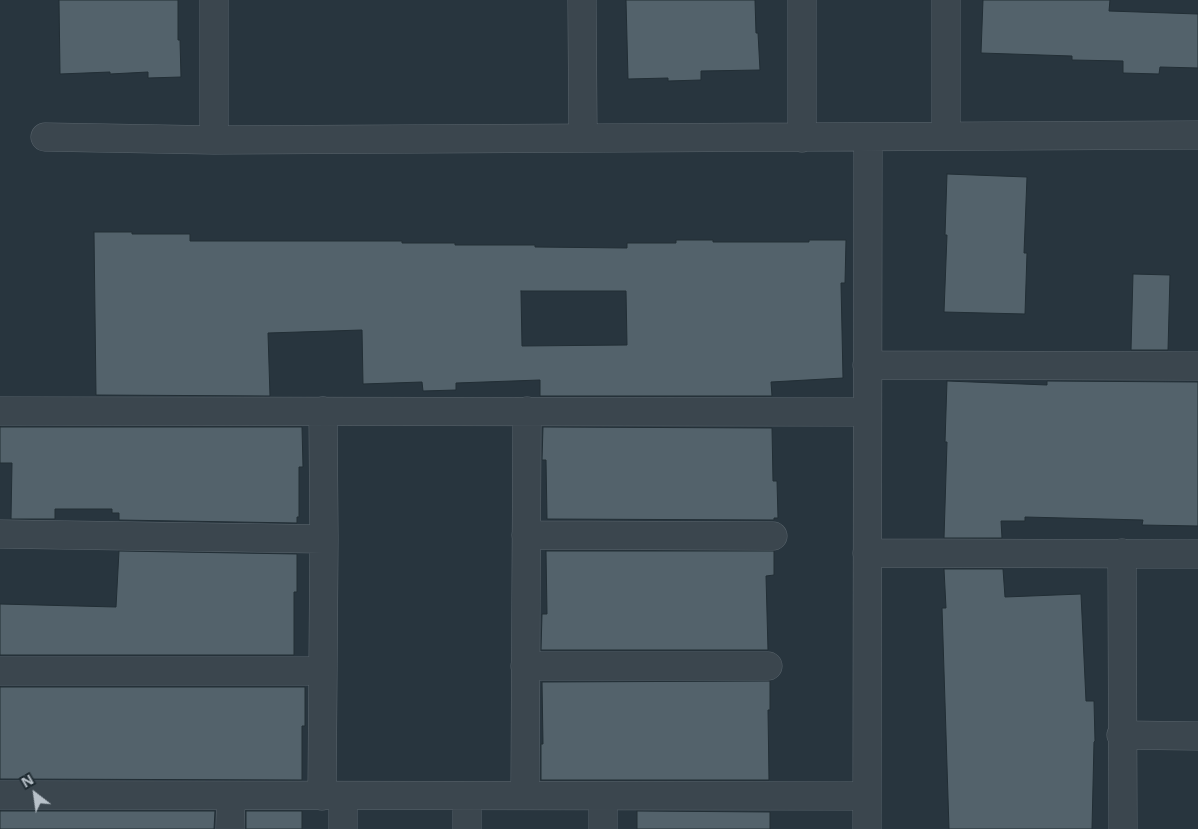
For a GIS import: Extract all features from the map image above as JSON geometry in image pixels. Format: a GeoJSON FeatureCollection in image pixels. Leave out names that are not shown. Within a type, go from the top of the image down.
{"type":"FeatureCollection","features":[{"type":"Feature","properties":{"kind":"street"},"geometry":{"type":"LineString","coordinates":[[214,0],[214,140]]}},
{"type":"Feature","properties":{"kind":"street"},"geometry":{"type":"LineString","coordinates":[[582,0],[583,138]]}},
{"type":"Feature","properties":{"kind":"street"},"geometry":{"type":"LineString","coordinates":[[802,0],[802,138]]}},
{"type":"Feature","properties":{"kind":"street"},"geometry":{"type":"LineString","coordinates":[[946,0],[946,136]]}},
{"type":"Feature","properties":{"kind":"street"},"geometry":{"type":"LineString","coordinates":[[45,137],[214,140],[1198,136]]}},
{"type":"Feature","properties":{"kind":"street"},"geometry":{"type":"LineString","coordinates":[[867,829],[868,137]]}},
{"type":"Feature","properties":{"kind":"street"},"geometry":{"type":"LineString","coordinates":[[867,365],[1198,366]]}},
{"type":"Feature","properties":{"kind":"street"},"geometry":{"type":"LineString","coordinates":[[0,411],[867,412]]}},
{"type":"Feature","properties":{"kind":"street"},"geometry":{"type":"LineString","coordinates":[[323,411],[322,671],[332,796],[343,829]]}},
{"type":"Feature","properties":{"kind":"street"},"geometry":{"type":"LineString","coordinates":[[525,795],[527,412]]}},
{"type":"Feature","properties":{"kind":"street"},"geometry":{"type":"LineString","coordinates":[[0,534],[324,539]]}},
{"type":"Feature","properties":{"kind":"street"},"geometry":{"type":"LineString","coordinates":[[526,535],[773,536]]}},
{"type":"Feature","properties":{"kind":"street"},"geometry":{"type":"LineString","coordinates":[[867,553],[1198,554]]}},
{"type":"Feature","properties":{"kind":"street"},"geometry":{"type":"LineString","coordinates":[[1122,554],[1122,829]]}},
{"type":"Feature","properties":{"kind":"street"},"geometry":{"type":"LineString","coordinates":[[525,666],[768,666]]}},
{"type":"Feature","properties":{"kind":"street"},"geometry":{"type":"LineString","coordinates":[[0,671],[322,671]]}},
{"type":"Feature","properties":{"kind":"street"},"geometry":{"type":"LineString","coordinates":[[1121,736],[1198,736]]}},
{"type":"Feature","properties":{"kind":"street"},"geometry":{"type":"LineString","coordinates":[[0,795],[867,796]]}},
{"type":"Feature","properties":{"kind":"street"},"geometry":{"type":"LineString","coordinates":[[230,829],[231,796]]}},
{"type":"Feature","properties":{"kind":"street"},"geometry":{"type":"LineString","coordinates":[[467,796],[467,829]]}},
{"type":"Feature","properties":{"kind":"street"},"geometry":{"type":"LineString","coordinates":[[603,796],[603,829]]}},
{"type":"Feature","properties":{"kind":"building"},"geometry":{"type":"Polygon","coordinates":[[[59,0],[178,0],[178,40],[180,40],[181,77],[148,78],[148,72],[60,74],[59,0]]]}},
{"type":"Feature","properties":{"kind":"building"},"geometry":{"type":"Polygon","coordinates":[[[626,0],[755,0],[760,70],[701,71],[701,80],[668,81],[668,78],[628,79],[626,0]]]}},
{"type":"Feature","properties":{"kind":"building"},"geometry":{"type":"Polygon","coordinates":[[[983,0],[1110,0],[1109,11],[1198,14],[1198,68],[1160,67],[1159,74],[1123,73],[1123,61],[1072,60],[1072,56],[981,53],[983,0]]]}},
{"type":"Feature","properties":{"kind":"building"},"geometry":{"type":"Polygon","coordinates":[[[947,174],[1027,177],[1024,253],[1027,253],[1025,314],[944,312],[947,174]]]}},
{"type":"Feature","properties":{"kind":"building"},"geometry":{"type":"Polygon","coordinates":[[[94,232],[190,234],[190,241],[402,241],[402,243],[455,243],[455,245],[627,248],[627,243],[676,243],[676,240],[809,242],[809,240],[846,240],[845,283],[841,283],[843,378],[771,382],[772,396],[540,396],[540,380],[456,383],[456,390],[423,391],[422,382],[363,384],[362,330],[268,333],[270,396],[96,395],[94,232]],[[521,291],[522,346],[627,345],[626,291],[521,291]]]}},
{"type":"Feature","properties":{"kind":"building"},"geometry":{"type":"Polygon","coordinates":[[[1133,274],[1170,275],[1168,350],[1131,350],[1133,274]]]}},
{"type":"Feature","properties":{"kind":"building"},"geometry":{"type":"Polygon","coordinates":[[[947,381],[1047,385],[1047,381],[1198,382],[1198,526],[1142,525],[1143,520],[1025,517],[1025,521],[1001,521],[1002,538],[944,538],[947,381]]]}},
{"type":"Feature","properties":{"kind":"building"},"geometry":{"type":"Polygon","coordinates":[[[0,427],[302,427],[303,467],[299,467],[299,517],[297,517],[297,523],[119,520],[119,513],[112,513],[112,509],[55,509],[55,519],[11,519],[12,463],[0,463],[0,427]]]}},
{"type":"Feature","properties":{"kind":"building"},"geometry":{"type":"Polygon","coordinates":[[[543,427],[772,428],[773,481],[777,481],[778,518],[774,518],[774,520],[547,519],[546,460],[542,460],[543,427]]]}},
{"type":"Feature","properties":{"kind":"building"},"geometry":{"type":"Polygon","coordinates":[[[119,551],[297,554],[297,592],[294,592],[294,655],[0,655],[0,604],[116,607],[119,551]]]}},
{"type":"Feature","properties":{"kind":"building"},"geometry":{"type":"Polygon","coordinates":[[[546,551],[774,551],[774,575],[766,576],[768,650],[541,650],[542,614],[547,614],[546,551]]]}},
{"type":"Feature","properties":{"kind":"building"},"geometry":{"type":"Polygon","coordinates":[[[944,569],[1003,569],[1005,597],[1081,594],[1086,701],[1094,701],[1095,741],[1092,829],[949,829],[942,608],[946,608],[944,569]]]}},
{"type":"Feature","properties":{"kind":"building"},"geometry":{"type":"Polygon","coordinates":[[[770,681],[770,710],[768,710],[769,780],[541,780],[541,744],[543,744],[542,682],[770,681]]]}},
{"type":"Feature","properties":{"kind":"building"},"geometry":{"type":"Polygon","coordinates":[[[0,687],[305,687],[305,726],[302,726],[302,780],[0,779],[0,687]]]}},
{"type":"Feature","properties":{"kind":"building"},"geometry":{"type":"Polygon","coordinates":[[[0,811],[215,811],[214,829],[0,829],[0,811]]]}},
{"type":"Feature","properties":{"kind":"building"},"geometry":{"type":"Polygon","coordinates":[[[246,811],[302,811],[302,829],[246,829],[246,811]]]}},
{"type":"Feature","properties":{"kind":"building"},"geometry":{"type":"Polygon","coordinates":[[[637,811],[770,812],[770,829],[637,829],[637,811]]]}}]}
